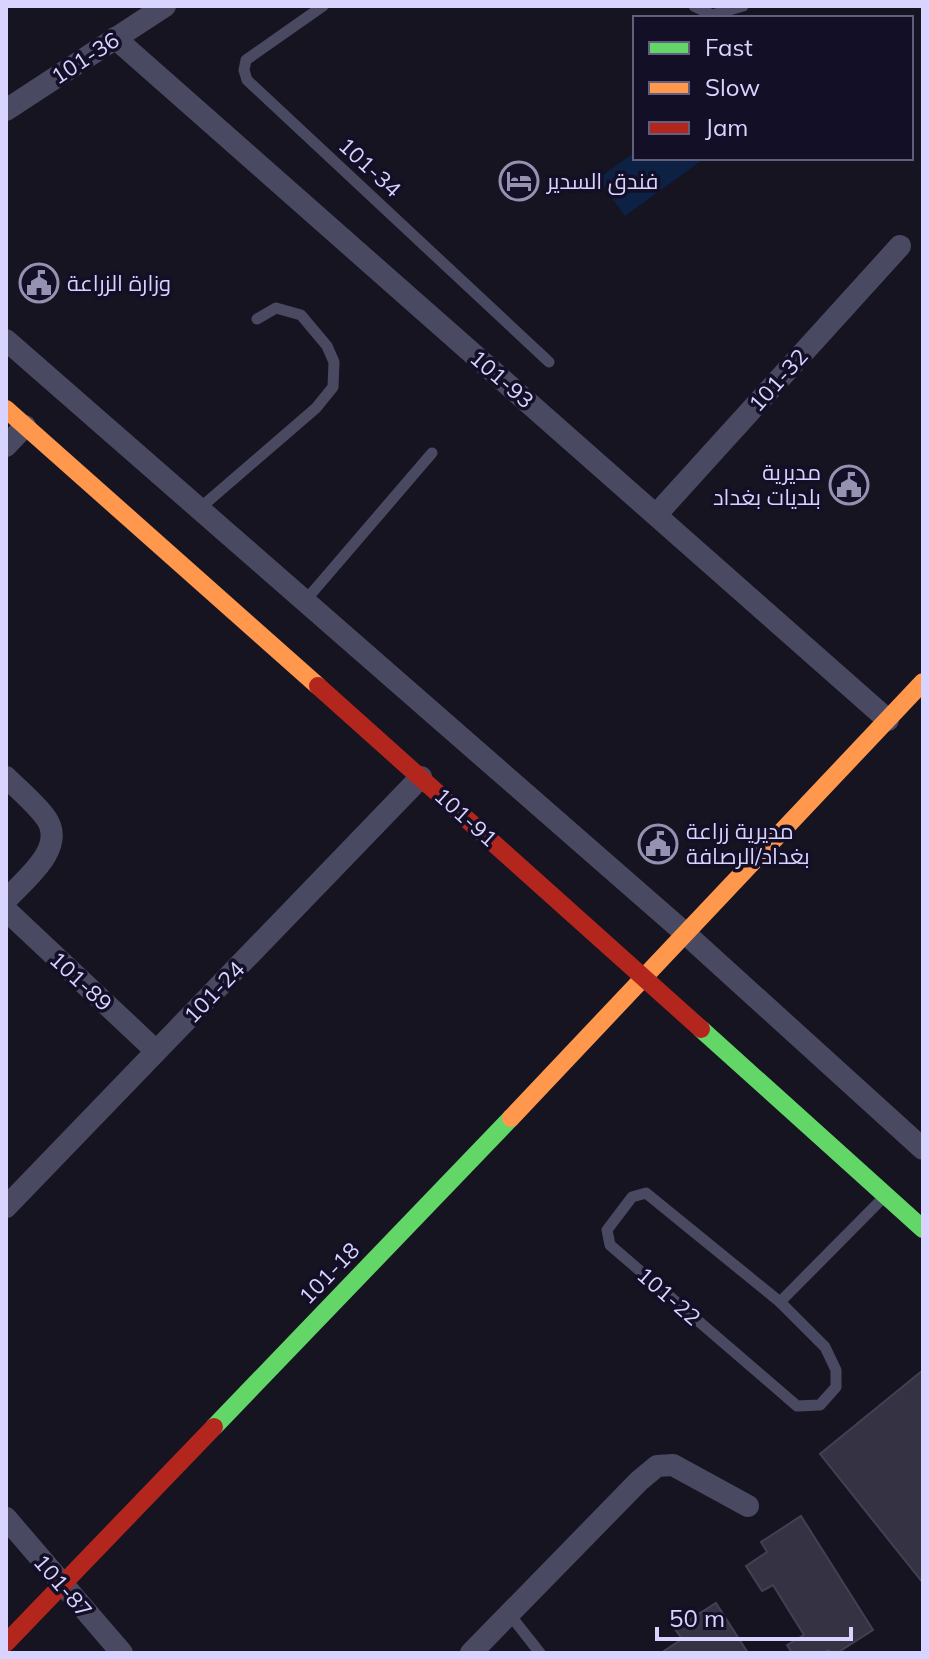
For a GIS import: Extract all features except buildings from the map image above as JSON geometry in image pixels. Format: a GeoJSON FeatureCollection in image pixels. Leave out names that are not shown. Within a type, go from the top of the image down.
{"type":"FeatureCollection","features":[{"type":"Feature","properties":{"kind":"street","name":"101-36"},"geometry":{"type":"LineString","coordinates":[[6,110],[165,6]]}},
{"type":"Feature","properties":{"kind":"street","name":"101-93"},"geometry":{"type":"LineString","coordinates":[[115,38],[888,720]]}},
{"type":"Feature","properties":{"kind":"street","name":"101-32"},"geometry":{"type":"LineString","coordinates":[[656,515],[900,246]]}},
{"type":"Feature","properties":{"kind":"street"},"geometry":{"type":"LineString","coordinates":[[6,340],[686,934],[923,1149]]}},
{"type":"Feature","properties":{"kind":"street","name":"101-91"},"geometry":{"type":"LineString","coordinates":[[6,409],[923,1229]]}},
{"type":"Feature","properties":{"kind":"street"},"geometry":{"type":"LineString","coordinates":[[6,446],[25,426]]}},
{"type":"Feature","properties":{"kind":"street","name":"101-18"},"geometry":{"type":"LineString","coordinates":[[6,1643],[645,978],[923,682]]}},
{"type":"Feature","properties":{"kind":"street"},"geometry":{"type":"LineString","coordinates":[[6,777],[46,818],[53,833],[49,851],[6,900]]}},
{"type":"Feature","properties":{"kind":"street","name":"101-24"},"geometry":{"type":"LineString","coordinates":[[6,1207],[421,777]]}},
{"type":"Feature","properties":{"kind":"street","name":"101-89"},"geometry":{"type":"LineString","coordinates":[[6,910],[156,1051]]}},
{"type":"Feature","properties":{"kind":"street"},"geometry":{"type":"LineString","coordinates":[[471,1653],[657,1466],[673,1465],[748,1506]]}},
{"type":"Feature","properties":{"kind":"street","name":"101-87"},"geometry":{"type":"LineString","coordinates":[[6,1518],[122,1653]]}},
{"type":"Feature","properties":{"kind":"lane","name":"101-34"},"geometry":{"type":"LineString","coordinates":[[323,6],[246,60],[244,70],[247,80],[549,362]]}},
{"type":"Feature","properties":{"kind":"lane"},"geometry":{"type":"LineString","coordinates":[[694,6],[712,15],[743,6]]}},
{"type":"Feature","properties":{"kind":"lane"},"geometry":{"type":"LineString","coordinates":[[199,509],[316,408],[333,387],[334,362],[327,346],[301,315],[276,308],[257,319]]}},
{"type":"Feature","properties":{"kind":"lane"},"geometry":{"type":"LineString","coordinates":[[305,601],[432,453]]}},
{"type":"Feature","properties":{"kind":"lane","name":"101-22"},"geometry":{"type":"LineString","coordinates":[[646,1193],[780,1302],[825,1347],[836,1370],[836,1387],[820,1405],[809,1408],[797,1406],[610,1245],[607,1230],[632,1197],[646,1193]]}},
{"type":"Feature","properties":{"kind":"lane"},"geometry":{"type":"LineString","coordinates":[[780,1302],[885,1197]]}},
{"type":"Feature","properties":{"kind":"lane"},"geometry":{"type":"LineString","coordinates":[[510,1615],[540,1653]]}},
{"type":"Feature","properties":{"kind":"water"},"geometry":{"type":"Polygon","coordinates":[[[633,153],[633,160],[702,160],[625,216],[598,179],[633,153]]]}},
{"type":"Feature","properties":{"kind":"traffic: fast"},"geometry":{"type":"LineString","coordinates":[[701,1029],[923,1229]]}},
{"type":"Feature","properties":{"kind":"traffic: fast"},"geometry":{"type":"LineString","coordinates":[[214,1427],[511,1118]]}},
{"type":"Feature","properties":{"kind":"traffic: slow"},"geometry":{"type":"LineString","coordinates":[[6,409],[318,686]]}},
{"type":"Feature","properties":{"kind":"traffic: slow"},"geometry":{"type":"LineString","coordinates":[[511,1118],[923,682]]}},
{"type":"Feature","properties":{"kind":"traffic: jam"},"geometry":{"type":"LineString","coordinates":[[318,686],[701,1029]]}},
{"type":"Feature","properties":{"kind":"traffic: jam"},"geometry":{"type":"LineString","coordinates":[[6,1643],[214,1427]]}},
{"type":"Feature","properties":{"kind":"place","name":"فندق السدير"},"geometry":{"type":"Point","coordinates":[519,181]}},
{"type":"Feature","properties":{"kind":"place","name":"وزارة الزراعة"},"geometry":{"type":"Point","coordinates":[39,283]}},
{"type":"Feature","properties":{"kind":"place","name":"مديرية بلديات بغداد"},"geometry":{"type":"Point","coordinates":[849,485]}},
{"type":"Feature","properties":{"kind":"place","name":"مديرية زراعة بغداد/الرصافة"},"geometry":{"type":"Point","coordinates":[658,844]}}]}
